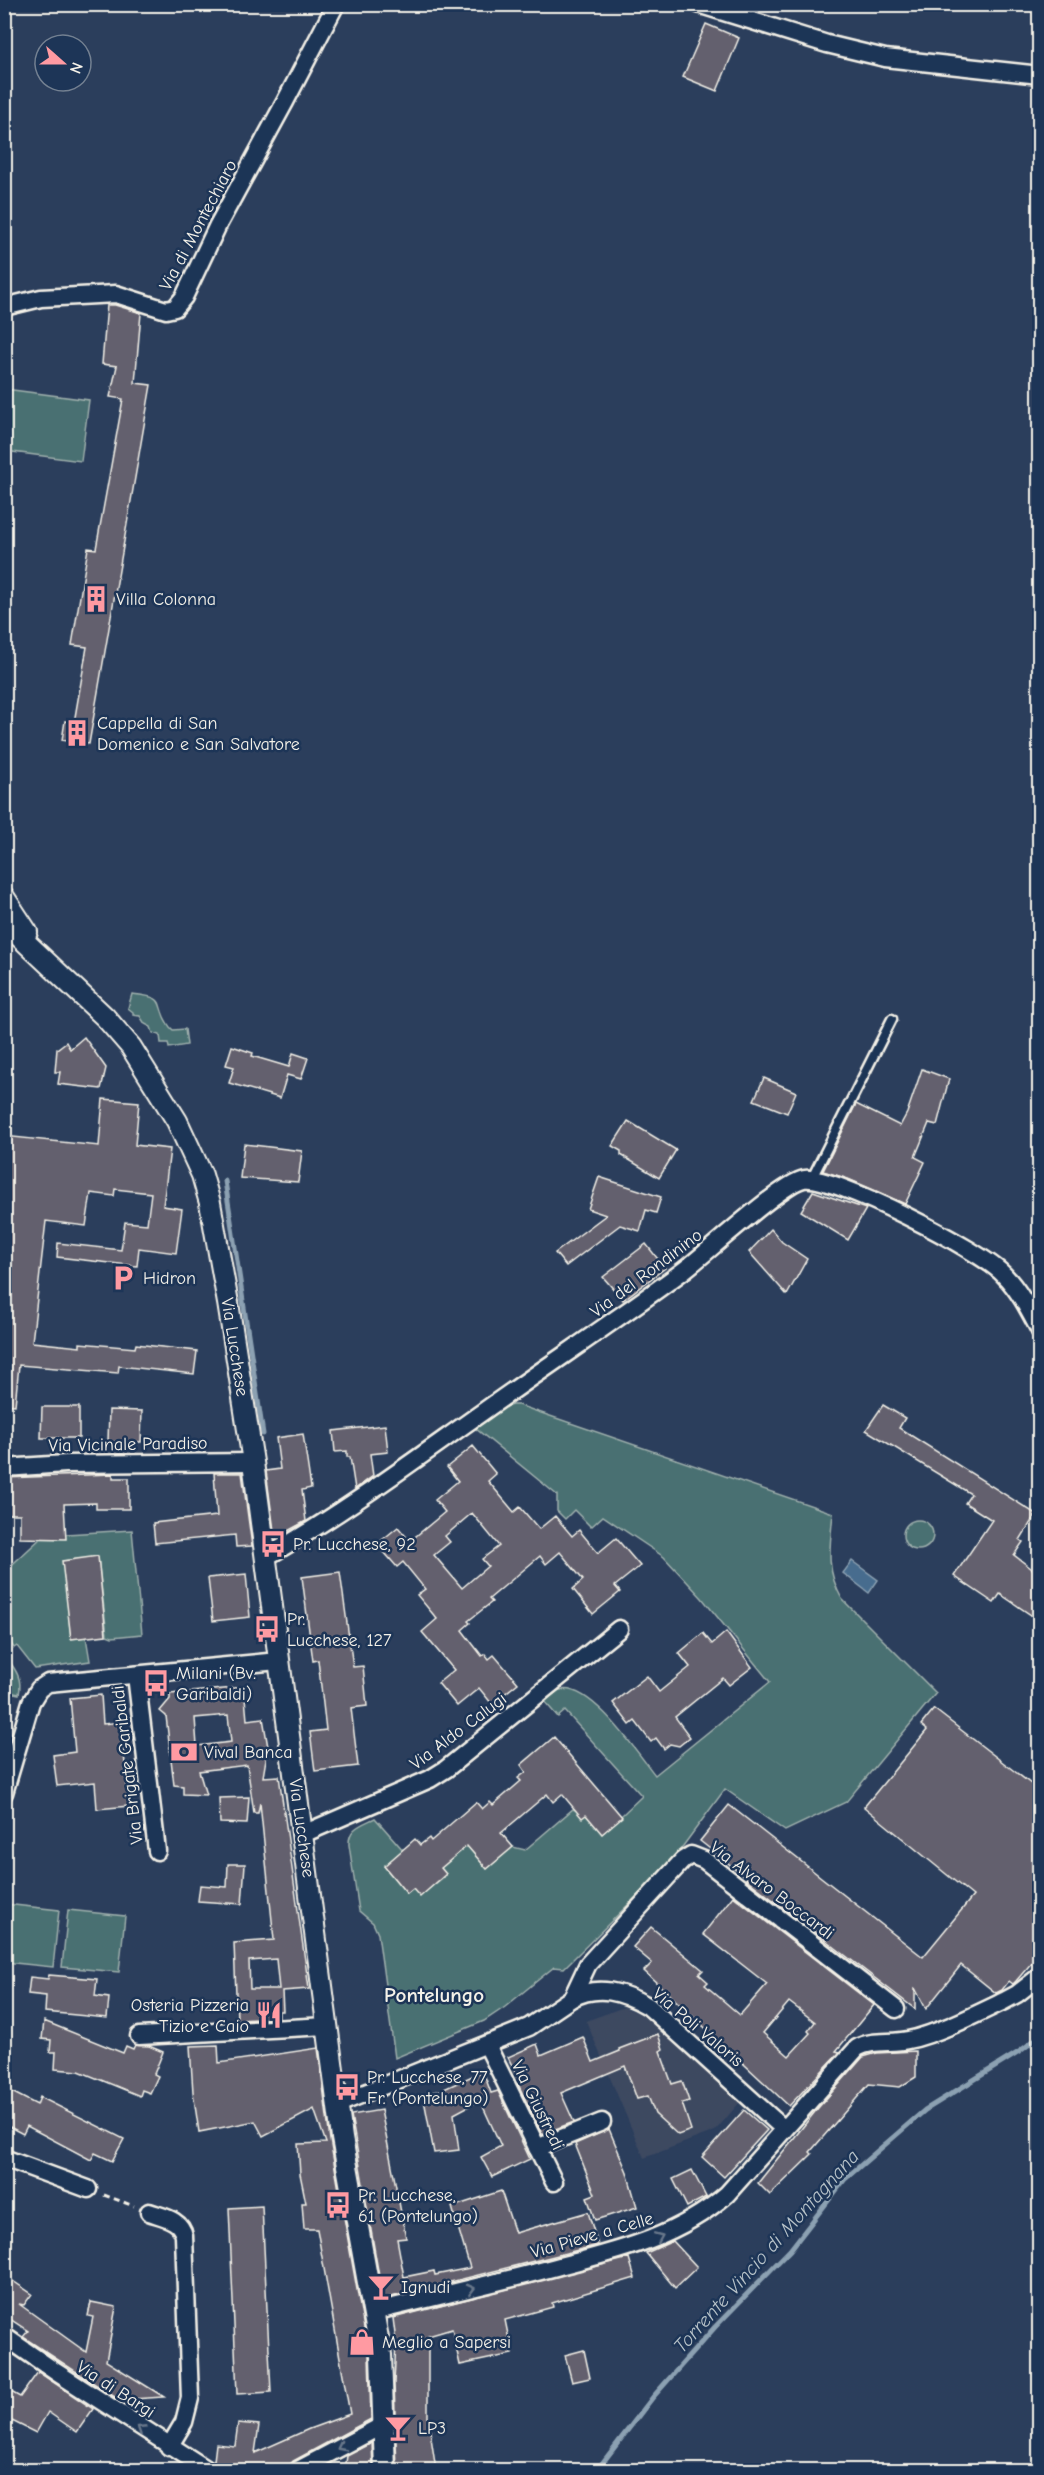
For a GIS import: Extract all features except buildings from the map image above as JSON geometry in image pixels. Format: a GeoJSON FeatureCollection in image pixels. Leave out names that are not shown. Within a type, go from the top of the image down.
{"type":"FeatureCollection","features":[{"type":"Feature","properties":{"kind":"street","name":"Via di Montechiaro"},"geometry":{"type":"LineString","coordinates":[[4,307],[41,298],[116,294],[166,310],[175,308],[184,297],[218,225],[336,4]]}},
{"type":"Feature","properties":{"kind":"street"},"geometry":{"type":"LineString","coordinates":[[698,4],[870,55],[1040,75]]}},
{"type":"Feature","properties":{"kind":"street","name":"Via Lucchese"},"geometry":{"type":"LineString","coordinates":[[4,897],[41,955]]}},
{"type":"Feature","properties":{"kind":"street","name":"Via Lucchese"},"geometry":{"type":"LineString","coordinates":[[4,921],[105,1017],[131,1047],[165,1098],[202,1175],[214,1225],[253,1462],[338,2104],[382,2363],[385,2470]]}},
{"type":"Feature","properties":{"kind":"street"},"geometry":{"type":"LineString","coordinates":[[812,1178],[832,1183],[921,1223],[976,1253],[1004,1274],[1040,1331]]}},
{"type":"Feature","properties":{"kind":"street","name":"Via del Rondinino"},"geometry":{"type":"LineString","coordinates":[[266,1557],[408,1464],[610,1324],[701,1257],[791,1184],[812,1178]]}},
{"type":"Feature","properties":{"kind":"street","name":"Via Vicinale Paradiso"},"geometry":{"type":"LineString","coordinates":[[4,1468],[66,1464],[253,1462]]}},
{"type":"Feature","properties":{"kind":"street","name":"Via Aldo Calugi"},"geometry":{"type":"LineString","coordinates":[[303,1834],[430,1779],[446,1769],[619,1629]]}},
{"type":"Feature","properties":{"kind":"street"},"geometry":{"type":"LineString","coordinates":[[4,1793],[29,1708],[39,1689],[54,1681],[278,1661]]}},
{"type":"Feature","properties":{"kind":"street","name":"Via Brigate Garibaldi"},"geometry":{"type":"LineString","coordinates":[[136,1675],[157,1851]]}},
{"type":"Feature","properties":{"kind":"street","name":"Via Alvaro Boccardi"},"geometry":{"type":"LineString","coordinates":[[572,1998],[588,1964],[683,1860],[695,1855],[897,2009]]}},
{"type":"Feature","properties":{"kind":"street","name":"Via Pieve a Celle"},"geometry":{"type":"LineString","coordinates":[[374,2312],[520,2277],[631,2247],[665,2235],[701,2215],[727,2194],[852,2053],[862,2045],[918,2037],[1004,2001],[1040,1976]]}},
{"type":"Feature","properties":{"kind":"street","name":"Via Poli Valoris"},"geometry":{"type":"LineString","coordinates":[[572,1998],[582,1992],[597,1989],[625,1995],[648,2006],[784,2129]]}},
{"type":"Feature","properties":{"kind":"street"},"geometry":{"type":"LineString","coordinates":[[338,2104],[529,2026],[572,1998]]}},
{"type":"Feature","properties":{"kind":"street"},"geometry":{"type":"LineString","coordinates":[[139,2036],[327,2026]]}},
{"type":"Feature","properties":{"kind":"street","name":"Via Giusfredi"},"geometry":{"type":"LineString","coordinates":[[487,2045],[554,2182]]}},
{"type":"Feature","properties":{"kind":"street"},"geometry":{"type":"LineString","coordinates":[[537,2148],[602,2122]]}},
{"type":"Feature","properties":{"kind":"street"},"geometry":{"type":"LineString","coordinates":[[4,2158],[88,2189]]}},
{"type":"Feature","properties":{"kind":"street"},"geometry":{"type":"LineString","coordinates":[[149,2212],[177,2222],[184,2236],[190,2398],[184,2422],[170,2447]]}},
{"type":"Feature","properties":{"kind":"street","name":"Via di Bargi"},"geometry":{"type":"LineString","coordinates":[[4,2336],[208,2470]]}},
{"type":"Feature","properties":{"kind":"street"},"geometry":{"type":"LineString","coordinates":[[298,2470],[385,2424]]}},
{"type":"Feature","properties":{"kind":"lane"},"geometry":{"type":"LineString","coordinates":[[812,1178],[892,1019]]}},
{"type":"Feature","properties":{"kind":"path"},"geometry":{"type":"LineString","coordinates":[[88,2189],[149,2212]]}},
{"type":"Feature","properties":{"kind":"shaded area"},"geometry":{"type":"Polygon","coordinates":[[[852,1561],[878,1580],[869,1593],[843,1573],[852,1561]]]}},
{"type":"Feature","properties":{"kind":"shaded area"},"geometry":{"type":"Polygon","coordinates":[[[624,2007],[645,2016],[740,2102],[715,2131],[644,2158],[586,2021],[624,2007]]]}},
{"type":"Feature","properties":{"kind":"green space"},"geometry":{"type":"Polygon","coordinates":[[[5,389],[89,400],[81,461],[5,451],[5,389]]]}},
{"type":"Feature","properties":{"kind":"green space"},"geometry":{"type":"Polygon","coordinates":[[[132,994],[157,1000],[170,1027],[173,1030],[185,1029],[187,1045],[169,1048],[168,1043],[161,1043],[160,1035],[153,1033],[151,1027],[145,1024],[140,1016],[133,1015],[128,1008],[132,994]]]}},
{"type":"Feature","properties":{"kind":"green space"},"geometry":{"type":"Polygon","coordinates":[[[518,1405],[833,1513],[831,1567],[842,1599],[936,1693],[846,1802],[785,1831],[725,1789],[683,1846],[648,1885],[564,1968],[554,1967],[484,2021],[395,2058],[378,1934],[373,1923],[359,1911],[349,1845],[353,1831],[375,1818],[403,1850],[384,1866],[407,1894],[413,1889],[420,1896],[446,1875],[441,1868],[467,1846],[487,1869],[513,1847],[525,1850],[573,1809],[586,1815],[602,1834],[642,1796],[565,1711],[558,1717],[545,1702],[552,1695],[560,1690],[572,1690],[586,1697],[613,1722],[655,1775],[770,1682],[702,1598],[664,1557],[603,1516],[591,1527],[574,1510],[565,1519],[557,1511],[557,1495],[475,1428],[505,1407],[518,1405]]]}},
{"type":"Feature","properties":{"kind":"green space"},"geometry":{"type":"Polygon","coordinates":[[[918,1520],[929,1524],[933,1535],[929,1546],[918,1550],[907,1546],[903,1535],[907,1524],[918,1520]]]}},
{"type":"Feature","properties":{"kind":"green space"},"geometry":{"type":"Polygon","coordinates":[[[132,1530],[142,1634],[112,1637],[107,1635],[98,1557],[63,1561],[71,1639],[86,1637],[90,1661],[35,1669],[17,1646],[14,1648],[5,1635],[4,1572],[41,1538],[132,1530]]]}},
{"type":"Feature","properties":{"kind":"green space"},"geometry":{"type":"Polygon","coordinates":[[[4,1654],[19,1678],[19,1694],[5,1691],[4,1654]]]}},
{"type":"Feature","properties":{"kind":"green space"},"geometry":{"type":"Polygon","coordinates":[[[5,1904],[59,1910],[53,1967],[5,1962],[5,1904]]]}},
{"type":"Feature","properties":{"kind":"green space"},"geometry":{"type":"Polygon","coordinates":[[[68,1910],[125,1916],[119,1972],[62,1967],[68,1910]]]}},
{"type":"Feature","properties":{"kind":"waterway"},"geometry":{"type":"LineString","coordinates":[[225,1181],[263,1434]]}},
{"type":"Feature","properties":{"kind":"waterway","name":"Torrente Vincio di Montagnana"},"geometry":{"type":"LineString","coordinates":[[597,2470],[653,2397],[715,2327],[790,2250],[845,2179],[925,2110],[1019,2052],[1040,2036]]}},
{"type":"Feature","properties":{"kind":"place","name":"Villa Colonna"},"geometry":{"type":"Point","coordinates":[96,599]}},
{"type":"Feature","properties":{"kind":"place","name":"Cappella di San Domenico e San Salvatore"},"geometry":{"type":"Point","coordinates":[77,733]}},
{"type":"Feature","properties":{"kind":"place","name":"Hidron"},"geometry":{"type":"Point","coordinates":[123,1278]}},
{"type":"Feature","properties":{"kind":"place","name":"Pr. Lucchese, 92"},"geometry":{"type":"Point","coordinates":[273,1544]}},
{"type":"Feature","properties":{"kind":"place","name":"Pr. Lucchese, 127"},"geometry":{"type":"Point","coordinates":[267,1629]}},
{"type":"Feature","properties":{"kind":"place","name":"Milani (Bv. Garibaldi)"},"geometry":{"type":"Point","coordinates":[156,1683]}},
{"type":"Feature","properties":{"kind":"place","name":"Vival Banca"},"geometry":{"type":"Point","coordinates":[184,1752]}},
{"type":"Feature","properties":{"kind":"place","name":"Osteria Pizzeria Tizio e Caio"},"geometry":{"type":"Point","coordinates":[269,2015]}},
{"type":"Feature","properties":{"kind":"place","name":"Pr. Lucchese, 77 Fr. (Pontelungo)"},"geometry":{"type":"Point","coordinates":[347,2087]}},
{"type":"Feature","properties":{"kind":"place","name":"Pr. Lucchese, 61 (Pontelungo)"},"geometry":{"type":"Point","coordinates":[338,2205]}},
{"type":"Feature","properties":{"kind":"place","name":"Ignudi"},"geometry":{"type":"Point","coordinates":[381,2287]}},
{"type":"Feature","properties":{"kind":"place","name":"Meglio a Sapersi"},"geometry":{"type":"Point","coordinates":[362,2342]}},
{"type":"Feature","properties":{"kind":"place","name":"LP3"},"geometry":{"type":"Point","coordinates":[398,2428]}},
{"type":"Feature","properties":{"kind":"district","name":"Pontelungo"},"geometry":{"type":"Point","coordinates":[434,1995]}}]}
